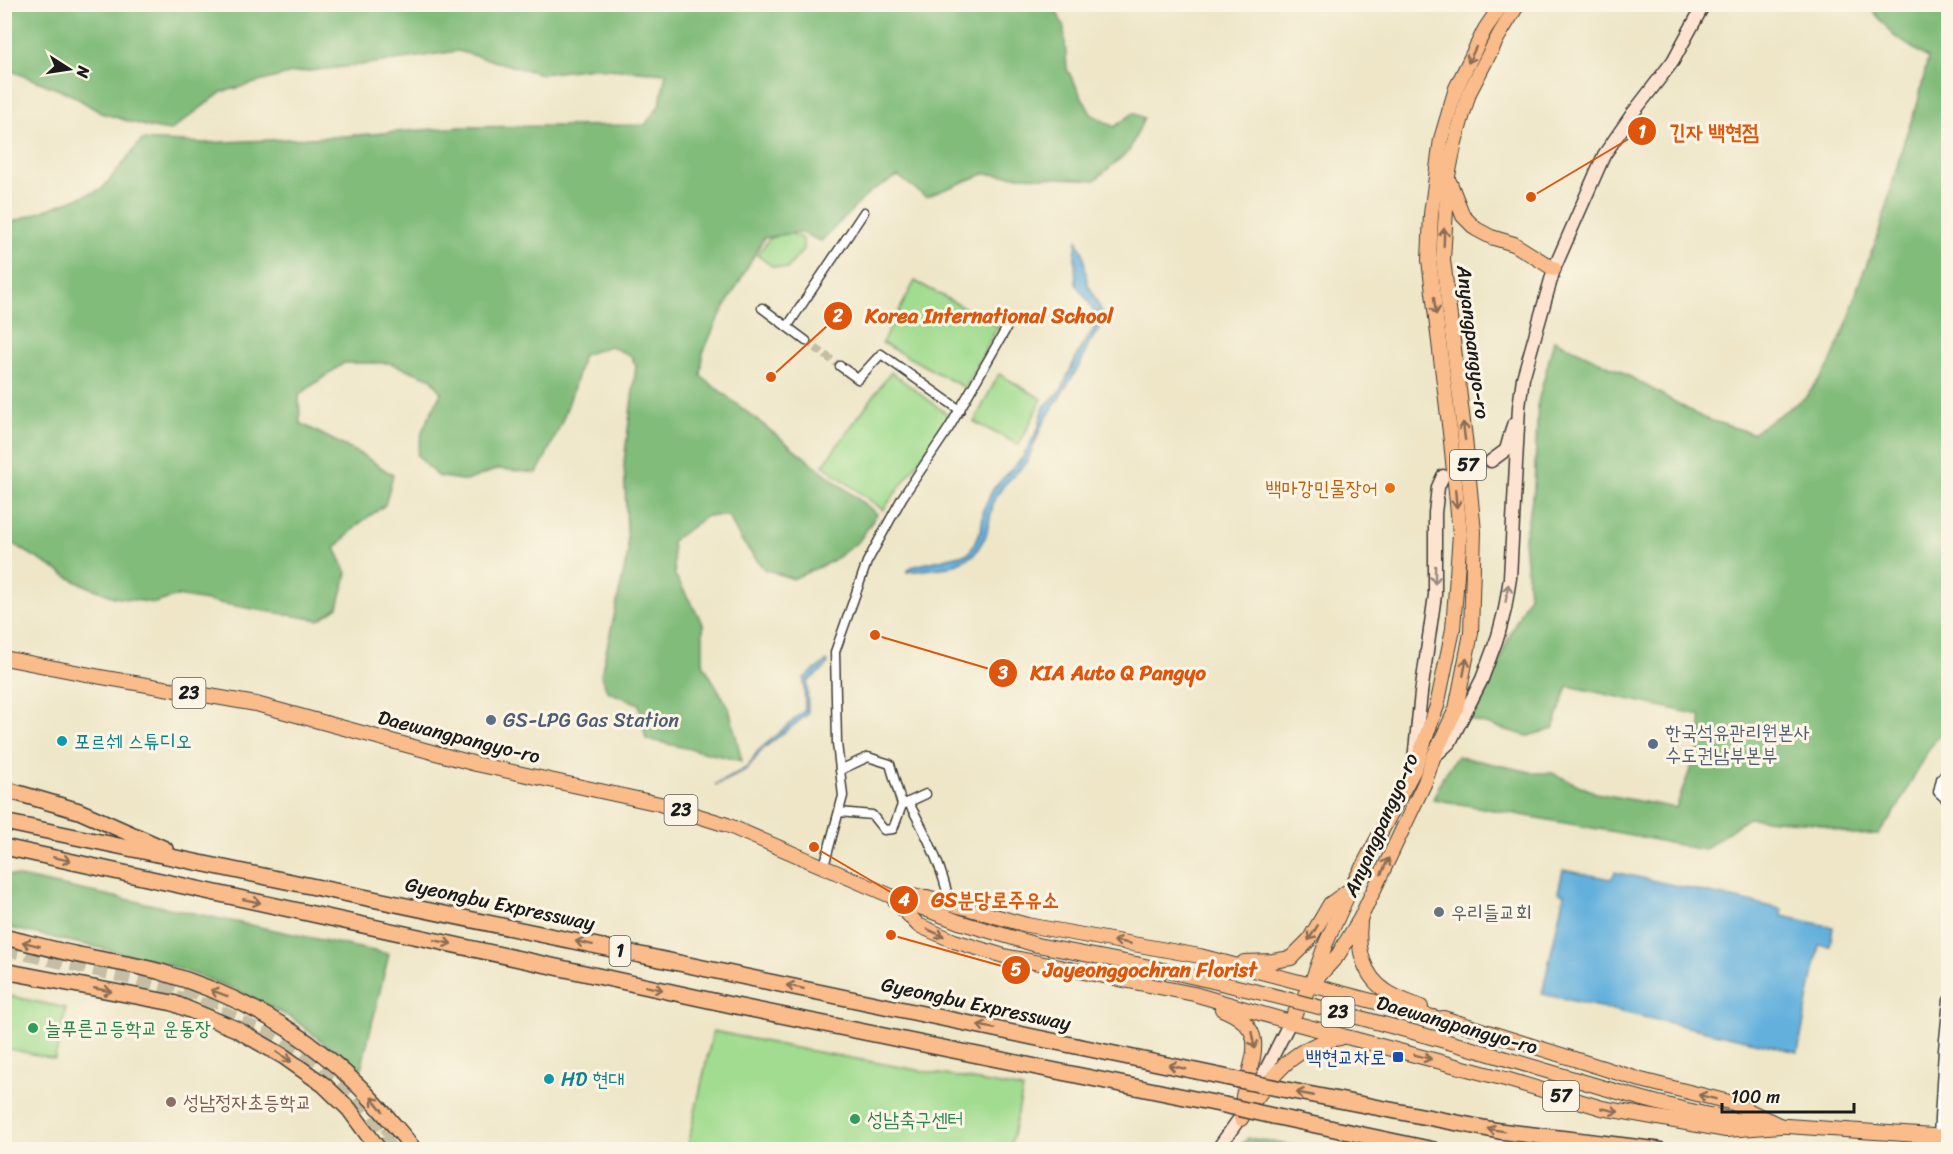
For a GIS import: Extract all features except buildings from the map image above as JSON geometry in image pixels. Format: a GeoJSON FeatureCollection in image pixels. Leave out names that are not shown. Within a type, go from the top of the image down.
{"type":"FeatureCollection","features":[{"type":"Feature","properties":{"kind":"highway"},"geometry":{"type":"LineString","coordinates":[[4,789],[80,811],[193,861]]}},
{"type":"Feature","properties":{"kind":"highway","name":"Gyeongbu Expressway"},"geometry":{"type":"LineString","coordinates":[[4,822],[1282,1089],[1499,1131],[1659,1149]]}},
{"type":"Feature","properties":{"kind":"highway","name":"1"},"geometry":{"type":"LineString","coordinates":[[4,847],[736,1006],[1434,1149]]}},
{"type":"Feature","properties":{"kind":"highway"},"geometry":{"type":"LineString","coordinates":[[4,937],[160,972],[233,998],[268,1015],[306,1040],[345,1072],[370,1097],[414,1149]]}},
{"type":"Feature","properties":{"kind":"highway"},"geometry":{"type":"LineString","coordinates":[[4,971],[173,1003],[236,1029],[283,1056],[324,1085],[349,1109],[379,1149]]}},
{"type":"Feature","properties":{"kind":"main road","name":"Anyangpangyo-ro"},"geometry":{"type":"LineString","coordinates":[[1290,1022],[1311,984],[1350,890],[1413,770],[1437,706],[1453,629],[1460,534],[1430,260],[1431,214],[1441,139],[1456,88],[1485,29],[1502,4]]}},
{"type":"Feature","properties":{"kind":"main road","name":"Anyangpangyo-ro"},"geometry":{"type":"LineString","coordinates":[[1311,984],[1338,955],[1360,919],[1425,782],[1433,758],[1456,709],[1471,633],[1474,532],[1443,260],[1449,176],[1455,142],[1469,93],[1518,4]]}},
{"type":"Feature","properties":{"kind":"main road"},"geometry":{"type":"LineString","coordinates":[[1449,176],[1463,216],[1476,229],[1491,237],[1514,244],[1554,269]]}},
{"type":"Feature","properties":{"kind":"main road","name":"Daewangpangyo-ro"},"geometry":{"type":"LineString","coordinates":[[4,658],[112,680],[256,704],[476,764],[660,804],[727,825],[891,896],[959,922],[1008,937],[1249,988],[1704,1113],[1780,1126],[1943,1137]]}},
{"type":"Feature","properties":{"kind":"main road"},"geometry":{"type":"LineString","coordinates":[[1200,956],[1249,963],[1273,962],[1291,958],[1309,940],[1330,904],[1350,890]]}},
{"type":"Feature","properties":{"kind":"main road","name":"Daewangpangyo-ro"},"geometry":{"type":"LineString","coordinates":[[891,896],[927,897],[1027,925],[1200,956],[1452,1022]]}},
{"type":"Feature","properties":{"kind":"main road","name":"Daewangpangyo-ro"},"geometry":{"type":"LineString","coordinates":[[891,896],[918,925],[954,941],[1004,956],[1194,994],[1346,1037]]}},
{"type":"Feature","properties":{"kind":"main road","name":"57"},"geometry":{"type":"LineString","coordinates":[[1360,919],[1358,938],[1362,959],[1370,976],[1385,990],[1452,1022],[1641,1080],[1733,1103],[1780,1126]]}},
{"type":"Feature","properties":{"kind":"main road"},"geometry":{"type":"LineString","coordinates":[[1194,994],[1231,1013],[1247,1024],[1253,1034],[1255,1052],[1243,1096],[1241,1119]]}},
{"type":"Feature","properties":{"kind":"main road"},"geometry":{"type":"LineString","coordinates":[[1241,1119],[1273,1077],[1298,1054],[1307,1047],[1324,1040],[1346,1037]]}},
{"type":"Feature","properties":{"kind":"main road","name":"57"},"geometry":{"type":"LineString","coordinates":[[1346,1037],[1509,1080],[1602,1108],[1726,1130],[1780,1126]]}},
{"type":"Feature","properties":{"kind":"street"},"geometry":{"type":"LineString","coordinates":[[1433,758],[1450,742],[1482,679],[1498,636],[1510,578],[1519,407],[1523,378],[1554,269],[1604,155],[1632,113],[1673,61],[1704,4]]}},
{"type":"Feature","properties":{"kind":"street"},"geometry":{"type":"LineString","coordinates":[[787,327],[864,212]]}},
{"type":"Feature","properties":{"kind":"street"},"geometry":{"type":"LineString","coordinates":[[762,308],[806,341]]}},
{"type":"Feature","properties":{"kind":"street"},"geometry":{"type":"LineString","coordinates":[[824,866],[843,796],[837,743],[835,652],[867,562],[902,498],[960,410],[1006,329]]}},
{"type":"Feature","properties":{"kind":"street"},"geometry":{"type":"LineString","coordinates":[[840,366],[858,379],[881,354],[960,410]]}},
{"type":"Feature","properties":{"kind":"street"},"geometry":{"type":"LineString","coordinates":[[1516,474],[1506,464],[1491,462],[1506,450],[1519,407]]}},
{"type":"Feature","properties":{"kind":"street"},"geometry":{"type":"LineString","coordinates":[[1413,770],[1420,693],[1435,595],[1435,513],[1438,487],[1443,476]]}},
{"type":"Feature","properties":{"kind":"street"},"geometry":{"type":"LineString","coordinates":[[840,770],[868,757],[890,764],[905,803],[922,826],[944,877],[950,904]]}},
{"type":"Feature","properties":{"kind":"street"},"geometry":{"type":"LineString","coordinates":[[1948,769],[1941,778],[1938,792],[1948,801]]}},
{"type":"Feature","properties":{"kind":"street"},"geometry":{"type":"LineString","coordinates":[[838,812],[872,814],[884,830],[893,829],[905,803],[926,794]]}},
{"type":"Feature","properties":{"kind":"street"},"geometry":{"type":"LineString","coordinates":[[1943,1137],[1943,1050],[1948,1000]]}},
{"type":"Feature","properties":{"kind":"street"},"geometry":{"type":"LineString","coordinates":[[1217,1149],[1241,1119],[1290,1022]]}},
{"type":"Feature","properties":{"kind":"green space"},"geometry":{"type":"Polygon","coordinates":[[[5,4],[1054,5],[1064,28],[1067,69],[1091,114],[1114,127],[1133,113],[1144,118],[1129,151],[1095,180],[984,174],[926,197],[898,176],[871,191],[821,241],[799,232],[764,238],[716,323],[703,353],[701,376],[877,514],[859,541],[832,561],[793,579],[764,569],[741,540],[728,516],[707,516],[672,541],[675,575],[703,624],[703,664],[729,708],[742,761],[646,739],[639,704],[607,691],[601,674],[628,553],[624,462],[636,366],[631,356],[610,346],[583,355],[564,416],[537,473],[498,469],[466,481],[437,476],[417,455],[423,429],[441,393],[432,379],[390,363],[344,363],[299,395],[300,423],[364,456],[393,475],[385,505],[360,523],[335,548],[347,573],[338,607],[319,620],[177,596],[155,603],[114,597],[77,582],[5,539],[4,226],[102,189],[142,140],[204,143],[331,137],[461,127],[645,125],[660,104],[666,73],[593,68],[541,74],[458,51],[292,73],[222,92],[170,131],[101,113],[72,95],[5,70],[5,4]]]}},
{"type":"Feature","properties":{"kind":"green space"},"geometry":{"type":"Polygon","coordinates":[[[1868,5],[1948,5],[1948,728],[1933,743],[1898,807],[1879,834],[1853,835],[1816,823],[1748,818],[1703,850],[1433,799],[1443,777],[1457,756],[1535,773],[1552,773],[1596,793],[1676,808],[1702,737],[1700,715],[1568,686],[1553,729],[1528,736],[1467,719],[1483,702],[1511,632],[1529,595],[1524,539],[1534,490],[1538,402],[1554,340],[1620,371],[1703,418],[1752,433],[1806,397],[1829,366],[1850,316],[1858,286],[1878,236],[1904,141],[1918,102],[1928,58],[1894,36],[1868,5]]]}},
{"type":"Feature","properties":{"kind":"green space"},"geometry":{"type":"Polygon","coordinates":[[[787,232],[803,239],[803,250],[787,269],[772,266],[757,255],[769,239],[787,232]]]}},
{"type":"Feature","properties":{"kind":"green space"},"geometry":{"type":"Polygon","coordinates":[[[915,281],[998,326],[965,388],[882,343],[915,281]]]}},
{"type":"Feature","properties":{"kind":"green space"},"geometry":{"type":"Polygon","coordinates":[[[891,372],[951,417],[883,510],[823,465],[891,372]]]}},
{"type":"Feature","properties":{"kind":"green space"},"geometry":{"type":"Polygon","coordinates":[[[999,374],[1042,399],[1019,445],[974,422],[999,374]]]}},
{"type":"Feature","properties":{"kind":"green space"},"geometry":{"type":"Polygon","coordinates":[[[5,874],[389,954],[361,1069],[343,1058],[293,1019],[240,991],[158,961],[5,927],[5,874]]]}},
{"type":"Feature","properties":{"kind":"green space","name":"늘푸른고등학교 운동장"},"geometry":{"type":"Polygon","coordinates":[[[5,995],[66,1008],[55,1059],[5,1048],[5,995]]]}},
{"type":"Feature","properties":{"kind":"green space","name":"성남축구센터"},"geometry":{"type":"Polygon","coordinates":[[[713,1031],[1023,1089],[1010,1149],[687,1149],[713,1031]]]}},
{"type":"Feature","properties":{"kind":"green space"},"geometry":{"type":"Polygon","coordinates":[[[1248,1138],[1312,1149],[1237,1149],[1248,1138]]]}},
{"type":"Feature","properties":{"kind":"water"},"geometry":{"type":"Polygon","coordinates":[[[1077,240],[1083,252],[1087,282],[1103,314],[1101,327],[1089,343],[1081,363],[1042,425],[1027,462],[1004,485],[994,500],[986,536],[974,555],[949,567],[907,572],[911,567],[969,553],[981,530],[984,508],[993,489],[1023,457],[1038,429],[1044,407],[1061,390],[1081,347],[1096,326],[1090,304],[1076,285],[1077,240]]]}},
{"type":"Feature","properties":{"kind":"water"},"geometry":{"type":"Polygon","coordinates":[[[827,661],[825,668],[807,682],[808,714],[763,749],[744,772],[715,785],[748,767],[757,752],[805,710],[804,678],[827,661]]]}},
{"type":"Feature","properties":{"kind":"water"},"geometry":{"type":"Polygon","coordinates":[[[1563,870],[1611,879],[1615,872],[1782,909],[1782,916],[1833,927],[1830,946],[1819,945],[1798,1052],[1542,994],[1564,894],[1558,892],[1563,870]]]}},
{"type":"Feature","properties":{"kind":"tunnel"},"geometry":{"type":"LineString","coordinates":[[806,341],[840,366]]}},
{"type":"Feature","properties":{"kind":"tunnel"},"geometry":{"type":"LineString","coordinates":[[1460,471],[1491,461]]}},
{"type":"Feature","properties":{"kind":"tunnel"},"geometry":{"type":"LineString","coordinates":[[4,948],[194,992],[228,1005]]}},
{"type":"Feature","properties":{"kind":"tunnel"},"geometry":{"type":"LineString","coordinates":[[177,998],[224,1014],[250,1027],[324,1074],[361,1109],[391,1150]]}},
{"type":"Feature","properties":{"kind":"tunnel"},"geometry":{"type":"LineString","coordinates":[[386,1126],[405,1150]]}},
{"type":"Feature","properties":{"kind":"place","name":"긴자 백현점"},"geometry":{"type":"Point","coordinates":[1531,197]}},
{"type":"Feature","properties":{"kind":"place","name":"Korea International School"},"geometry":{"type":"Point","coordinates":[771,377]}},
{"type":"Feature","properties":{"kind":"place","name":"백마강민물장어"},"geometry":{"type":"Point","coordinates":[1390,488]}},
{"type":"Feature","properties":{"kind":"place","name":"KIA Auto Q Pangyo"},"geometry":{"type":"Point","coordinates":[875,635]}},
{"type":"Feature","properties":{"kind":"place","name":"GS-LPG Gas Station"},"geometry":{"type":"Point","coordinates":[491,720]}},
{"type":"Feature","properties":{"kind":"place","name":"포르쉐 스튜디오"},"geometry":{"type":"Point","coordinates":[62,741]}},
{"type":"Feature","properties":{"kind":"place","name":"한국석유관리원본사 수도권남부본부"},"geometry":{"type":"Point","coordinates":[1653,744]}},
{"type":"Feature","properties":{"kind":"place","name":"GS분당로주유소"},"geometry":{"type":"Point","coordinates":[814,847]}},
{"type":"Feature","properties":{"kind":"place","name":"우리들교회"},"geometry":{"type":"Point","coordinates":[1439,912]}},
{"type":"Feature","properties":{"kind":"place","name":"Jayeonggochran Florist"},"geometry":{"type":"Point","coordinates":[891,935]}},
{"type":"Feature","properties":{"kind":"place","name":"늘푸른고등학교 운동장"},"geometry":{"type":"Point","coordinates":[33,1028]}},
{"type":"Feature","properties":{"kind":"place","name":"백현교차로"},"geometry":{"type":"Point","coordinates":[1398,1057]}},
{"type":"Feature","properties":{"kind":"place","name":"HD 현대"},"geometry":{"type":"Point","coordinates":[549,1079]}},
{"type":"Feature","properties":{"kind":"place","name":"성남정자초등학교"},"geometry":{"type":"Point","coordinates":[171,1102]}},
{"type":"Feature","properties":{"kind":"place","name":"성남축구센터"},"geometry":{"type":"Point","coordinates":[855,1119]}}]}
